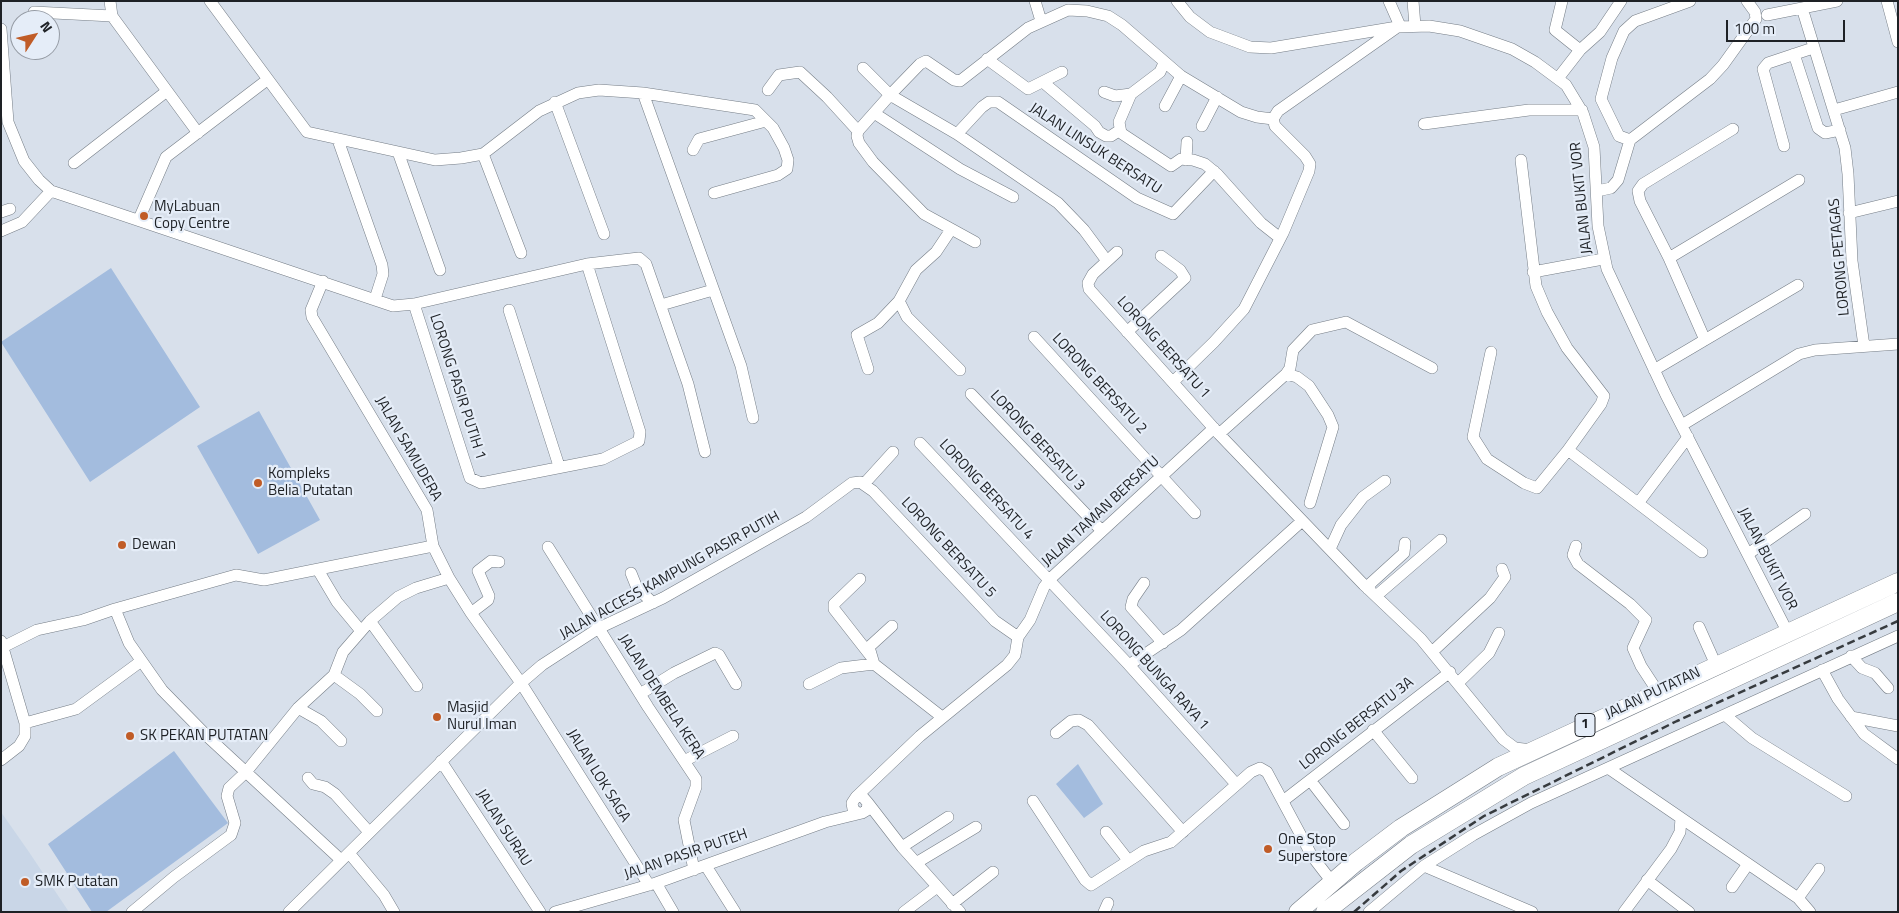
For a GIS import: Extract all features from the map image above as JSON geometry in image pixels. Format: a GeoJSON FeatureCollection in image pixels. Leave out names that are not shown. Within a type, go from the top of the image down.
{"type":"FeatureCollection","features":[{"type":"Feature","properties":{"kind":"highway","name":"JALAN PUTATAN"},"geometry":{"type":"LineString","coordinates":[[1298,912],[1332,882],[1401,828],[1498,767],[1783,633],[1898,582]]}},
{"type":"Feature","properties":{"kind":"highway","name":"JALAN PUTATAN"},"geometry":{"type":"LineString","coordinates":[[1325,912],[1391,859],[1466,810],[1542,767],[1898,602]]}},
{"type":"Feature","properties":{"kind":"highway"},"geometry":{"type":"LineString","coordinates":[[1783,633],[1788,652]]}},
{"type":"Feature","properties":{"kind":"highway"},"geometry":{"type":"LineString","coordinates":[[1455,793],[1466,810]]}},
{"type":"Feature","properties":{"kind":"street"},"geometry":{"type":"LineString","coordinates":[[110,1],[112,16],[198,133]]}},
{"type":"Feature","properties":{"kind":"street"},"geometry":{"type":"LineString","coordinates":[[210,1],[307,132],[434,160],[483,154],[538,111],[578,93],[599,90],[643,93],[755,110],[773,128],[784,148],[788,160],[787,169],[778,176],[714,193]]}},
{"type":"Feature","properties":{"kind":"street"},"geometry":{"type":"LineString","coordinates":[[1035,1],[1041,21]]}},
{"type":"Feature","properties":{"kind":"street","name":"JALAN BUKIT VOR"},"geometry":{"type":"LineString","coordinates":[[1177,1],[1190,16],[1210,32],[1250,47],[1271,48],[1399,27],[1445,28],[1478,35],[1512,49],[1559,78],[1573,94],[1582,110],[1594,147],[1598,226],[1603,259],[1654,370],[1748,554],[1783,633]]}},
{"type":"Feature","properties":{"kind":"street"},"geometry":{"type":"LineString","coordinates":[[1173,382],[1214,342],[1244,308],[1280,238],[1309,171],[1310,164],[1275,126],[1273,119],[1278,111],[1399,27],[1389,1]]}},
{"type":"Feature","properties":{"kind":"street"},"geometry":{"type":"LineString","coordinates":[[1414,1],[1415,26]]}},
{"type":"Feature","properties":{"kind":"street"},"geometry":{"type":"LineString","coordinates":[[1562,1],[1555,30],[1580,50]]}},
{"type":"Feature","properties":{"kind":"street"},"geometry":{"type":"LineString","coordinates":[[1559,78],[1580,50],[1600,32],[1621,1]]}},
{"type":"Feature","properties":{"kind":"street"},"geometry":{"type":"LineString","coordinates":[[1630,140],[1622,138],[1617,132],[1601,99],[1612,58],[1624,31],[1635,21],[1690,1]]}},
{"type":"Feature","properties":{"kind":"street"},"geometry":{"type":"LineString","coordinates":[[1597,191],[1611,188],[1618,180],[1630,140],[1710,79],[1719,70],[1754,24],[1755,12],[1747,1]]}},
{"type":"Feature","properties":{"kind":"street"},"geometry":{"type":"LineString","coordinates":[[1768,15],[1836,1]]}},
{"type":"Feature","properties":{"kind":"street"},"geometry":{"type":"LineString","coordinates":[[1887,1],[1898,42]]}},
{"type":"Feature","properties":{"kind":"street","name":"LORONG PETAGAS"},"geometry":{"type":"LineString","coordinates":[[1802,8],[1840,130],[1847,165],[1852,261],[1864,346]]}},
{"type":"Feature","properties":{"kind":"street"},"geometry":{"type":"LineString","coordinates":[[975,242],[950,230],[924,214],[905,196],[859,143],[856,136],[858,131],[890,95],[920,64],[926,62],[954,80],[960,81],[987,59],[1041,21],[1068,10],[1087,11],[1108,16],[1122,25],[1181,76],[1241,112],[1256,117],[1273,119]]}},
{"type":"Feature","properties":{"kind":"street"},"geometry":{"type":"LineString","coordinates":[[60,13],[112,16]]}},
{"type":"Feature","properties":{"kind":"street"},"geometry":{"type":"LineString","coordinates":[[1,29],[2,82],[12,136],[24,161],[39,180],[51,191],[139,219],[393,306],[414,304],[587,264],[639,258],[646,264],[688,384],[705,452]]}},
{"type":"Feature","properties":{"kind":"street"},"geometry":{"type":"LineString","coordinates":[[1784,146],[1763,69],[1768,63],[1813,48]]}},
{"type":"Feature","properties":{"kind":"street"},"geometry":{"type":"LineString","coordinates":[[1794,54],[1818,128],[1824,132],[1840,130]]}},
{"type":"Feature","properties":{"kind":"street"},"geometry":{"type":"LineString","coordinates":[[987,59],[1028,89],[1044,83],[1062,72]]}},
{"type":"Feature","properties":{"kind":"street"},"geometry":{"type":"LineString","coordinates":[[1164,63],[1160,72],[1131,94],[1119,122],[1120,130],[1171,166],[1181,159],[1205,164],[1214,171],[1261,223],[1280,238]]}},
{"type":"Feature","properties":{"kind":"street"},"geometry":{"type":"LineString","coordinates":[[863,68],[890,95],[957,134],[1058,203],[1084,230],[1107,260],[1117,252]]}},
{"type":"Feature","properties":{"kind":"street"},"geometry":{"type":"LineString","coordinates":[[768,90],[779,75],[800,72],[827,97],[858,131]]}},
{"type":"Feature","properties":{"kind":"street"},"geometry":{"type":"LineString","coordinates":[[1165,106],[1181,76]]}},
{"type":"Feature","properties":{"kind":"street"},"geometry":{"type":"LineString","coordinates":[[139,219],[166,157],[267,80]]}},
{"type":"Feature","properties":{"kind":"street"},"geometry":{"type":"LineString","coordinates":[[1044,83],[1095,126],[1099,132],[1106,136],[1111,136],[1120,130]]}},
{"type":"Feature","properties":{"kind":"street"},"geometry":{"type":"LineString","coordinates":[[74,163],[167,91]]}},
{"type":"Feature","properties":{"kind":"street"},"geometry":{"type":"LineString","coordinates":[[1104,92],[1115,96],[1131,94]]}},
{"type":"Feature","properties":{"kind":"street"},"geometry":{"type":"LineString","coordinates":[[1834,110],[1898,92]]}},
{"type":"Feature","properties":{"kind":"street"},"geometry":{"type":"LineString","coordinates":[[643,93],[741,366],[753,418]]}},
{"type":"Feature","properties":{"kind":"street"},"geometry":{"type":"LineString","coordinates":[[1202,126],[1217,98]]}},
{"type":"Feature","properties":{"kind":"street"},"geometry":{"type":"LineString","coordinates":[[555,102],[604,234]]}},
{"type":"Feature","properties":{"kind":"street","name":"JALAN LINSUK BERSATU"},"geometry":{"type":"LineString","coordinates":[[957,134],[982,107],[989,102],[998,102],[1137,198],[1173,214],[1214,171]]}},
{"type":"Feature","properties":{"kind":"street"},"geometry":{"type":"LineString","coordinates":[[1424,124],[1534,109],[1582,110]]}},
{"type":"Feature","properties":{"kind":"street"},"geometry":{"type":"LineString","coordinates":[[874,113],[960,169],[1013,197]]}},
{"type":"Feature","properties":{"kind":"street"},"geometry":{"type":"LineString","coordinates":[[693,150],[699,139],[766,121]]}},
{"type":"Feature","properties":{"kind":"street"},"geometry":{"type":"LineString","coordinates":[[1705,340],[1669,258],[1638,196],[1640,187],[1733,129]]}},
{"type":"Feature","properties":{"kind":"street"},"geometry":{"type":"LineString","coordinates":[[338,140],[382,265],[383,274],[375,299]]}},
{"type":"Feature","properties":{"kind":"street"},"geometry":{"type":"LineString","coordinates":[[1186,160],[1187,142]]}},
{"type":"Feature","properties":{"kind":"street"},"geometry":{"type":"LineString","coordinates":[[398,152],[440,270]]}},
{"type":"Feature","properties":{"kind":"street"},"geometry":{"type":"LineString","coordinates":[[483,154],[520,253]]}},
{"type":"Feature","properties":{"kind":"street"},"geometry":{"type":"LineString","coordinates":[[1491,352],[1473,437],[1486,459],[1524,483],[1537,488],[1568,450],[1601,404],[1604,396],[1572,356],[1542,302],[1533,272],[1521,160]]}},
{"type":"Feature","properties":{"kind":"street"},"geometry":{"type":"LineString","coordinates":[[1669,258],[1799,180]]}},
{"type":"Feature","properties":{"kind":"street"},"geometry":{"type":"LineString","coordinates":[[1,231],[22,222],[51,191]]}},
{"type":"Feature","properties":{"kind":"street"},"geometry":{"type":"LineString","coordinates":[[1849,213],[1898,201]]}},
{"type":"Feature","properties":{"kind":"street"},"geometry":{"type":"LineString","coordinates":[[868,369],[857,335],[878,323],[899,301],[916,270],[936,252],[950,230]]}},
{"type":"Feature","properties":{"kind":"street"},"geometry":{"type":"LineString","coordinates":[[1127,332],[1185,278],[1180,270],[1161,256]]}},
{"type":"Feature","properties":{"kind":"street"},"geometry":{"type":"LineString","coordinates":[[1533,272],[1603,259]]}},
{"type":"Feature","properties":{"kind":"street","name":"LORONG BERSATU 1"},"geometry":{"type":"LineString","coordinates":[[1107,260],[1092,274],[1088,282],[1089,289],[1302,522],[1421,639],[1450,672],[1503,739]]}},
{"type":"Feature","properties":{"kind":"street","name":"LORONG PASIR PUTIH 1"},"geometry":{"type":"LineString","coordinates":[[414,304],[470,478],[481,483],[559,466],[603,459],[627,448],[640,437],[587,264]]}},
{"type":"Feature","properties":{"kind":"street","name":"JALAN SAMUDERA"},"geometry":{"type":"LineString","coordinates":[[323,281],[311,310],[312,317],[427,510],[433,546],[449,578],[470,613],[521,682]]}},
{"type":"Feature","properties":{"kind":"street"},"geometry":{"type":"LineString","coordinates":[[1654,370],[1798,285]]}},
{"type":"Feature","properties":{"kind":"street"},"geometry":{"type":"LineString","coordinates":[[661,305],[713,290]]}},
{"type":"Feature","properties":{"kind":"street"},"geometry":{"type":"LineString","coordinates":[[899,301],[907,317],[960,370]]}},
{"type":"Feature","properties":{"kind":"street"},"geometry":{"type":"LineString","coordinates":[[509,310],[559,466]]}},
{"type":"Feature","properties":{"kind":"street"},"geometry":{"type":"LineString","coordinates":[[1310,503],[1333,427],[1328,415],[1309,386],[1297,377],[1286,374],[1290,368],[1293,350],[1312,330],[1346,322],[1432,368]]}},
{"type":"Feature","properties":{"kind":"street","name":"LORONG BERSATU 2"},"geometry":{"type":"LineString","coordinates":[[1034,337],[1163,474],[1196,512]]}},
{"type":"Feature","properties":{"kind":"street"},"geometry":{"type":"LineString","coordinates":[[1682,425],[1799,354],[1898,344]]}},
{"type":"Feature","properties":{"kind":"street","name":"JALAN TAMAN BERSATU"},"geometry":{"type":"LineString","coordinates":[[854,800],[877,775],[942,718],[1007,666],[1015,655],[1018,637],[1030,620],[1044,587],[1050,580],[1102,531],[1129,509],[1163,474],[1286,374]]}},
{"type":"Feature","properties":{"kind":"street","name":"LORONG BERSATU 3"},"geometry":{"type":"LineString","coordinates":[[971,394],[1102,531]]}},
{"type":"Feature","properties":{"kind":"street"},"geometry":{"type":"LineString","coordinates":[[1639,502],[1688,437]]}},
{"type":"Feature","properties":{"kind":"street","name":"LORONG BERSATU 4"},"geometry":{"type":"LineString","coordinates":[[920,443],[1050,580]]}},
{"type":"Feature","properties":{"kind":"street"},"geometry":{"type":"LineString","coordinates":[[1568,450],[1639,502],[1702,552]]}},
{"type":"Feature","properties":{"kind":"street","name":"JALAN ACCESS KAMPUNG PASIR PUTIH"},"geometry":{"type":"LineString","coordinates":[[289,912],[521,682],[542,665],[599,628],[654,603],[806,517],[860,483],[893,452]]}},
{"type":"Feature","properties":{"kind":"street"},"geometry":{"type":"LineString","coordinates":[[1330,549],[1341,525],[1364,497],[1385,481]]}},
{"type":"Feature","properties":{"kind":"street","name":"LORONG BERSATU 5"},"geometry":{"type":"LineString","coordinates":[[860,483],[905,523],[995,621],[1018,637]]}},
{"type":"Feature","properties":{"kind":"street"},"geometry":{"type":"LineString","coordinates":[[1748,554],[1805,514]]}},
{"type":"Feature","properties":{"kind":"street"},"geometry":{"type":"LineString","coordinates":[[1129,665],[1163,643],[1211,604],[1302,522]]}},
{"type":"Feature","properties":{"kind":"street"},"geometry":{"type":"LineString","coordinates":[[1405,543],[1404,553],[1371,584],[1372,592],[1441,540]]}},
{"type":"Feature","properties":{"kind":"street"},"geometry":{"type":"LineString","coordinates":[[1,760],[19,746],[25,736],[25,723],[2,644],[37,630],[83,620],[115,609],[236,575],[264,580],[433,546]]}},
{"type":"Feature","properties":{"kind":"street"},"geometry":{"type":"LineString","coordinates":[[1576,546],[1573,555],[1578,564],[1630,604],[1646,620],[1633,648],[1641,666],[1658,692]]}},
{"type":"Feature","properties":{"kind":"street","name":"JALAN DEMBELA KERA"},"geometry":{"type":"LineString","coordinates":[[548,547],[684,761],[696,783],[684,820],[694,870]]}},
{"type":"Feature","properties":{"kind":"street"},"geometry":{"type":"LineString","coordinates":[[470,613],[488,600],[489,596],[478,571],[491,561],[499,562]]}},
{"type":"Feature","properties":{"kind":"street"},"geometry":{"type":"LineString","coordinates":[[1432,652],[1490,598],[1505,577],[1502,569]]}},
{"type":"Feature","properties":{"kind":"street"},"geometry":{"type":"LineString","coordinates":[[318,570],[336,602],[361,631]]}},
{"type":"Feature","properties":{"kind":"street"},"geometry":{"type":"LineString","coordinates":[[631,573],[637,588],[654,603]]}},
{"type":"Feature","properties":{"kind":"street"},"geometry":{"type":"LineString","coordinates":[[132,912],[174,877],[231,835],[235,823],[227,791],[246,772],[298,708],[334,676],[343,652],[370,621],[398,597],[416,588],[449,578]]}},
{"type":"Feature","properties":{"kind":"street"},"geometry":{"type":"LineString","coordinates":[[860,579],[834,604],[834,609],[872,659],[942,718]]}},
{"type":"Feature","properties":{"kind":"street","name":"LORONG BUNGA RAYA 1"},"geometry":{"type":"LineString","coordinates":[[1050,580],[1236,784]]}},
{"type":"Feature","properties":{"kind":"street"},"geometry":{"type":"LineString","coordinates":[[1144,583],[1132,599],[1131,607],[1163,643]]}},
{"type":"Feature","properties":{"kind":"street"},"geometry":{"type":"LineString","coordinates":[[115,609],[120,625],[140,662],[162,690],[246,772],[345,856],[384,895],[394,912]]}},
{"type":"Feature","properties":{"kind":"street"},"geometry":{"type":"LineString","coordinates":[[370,621],[417,686]]}},
{"type":"Feature","properties":{"kind":"street"},"geometry":{"type":"LineString","coordinates":[[872,659],[869,647],[892,626]]}},
{"type":"Feature","properties":{"kind":"street"},"geometry":{"type":"LineString","coordinates":[[1699,627],[1716,665]]}},
{"type":"Feature","properties":{"kind":"street"},"geometry":{"type":"LineString","coordinates":[[1458,683],[1489,653],[1499,633]]}},
{"type":"Feature","properties":{"kind":"street"},"geometry":{"type":"LineString","coordinates":[[1369,912],[1424,866],[1473,835],[1531,803],[1898,636]]}},
{"type":"Feature","properties":{"kind":"street"},"geometry":{"type":"LineString","coordinates":[[640,694],[674,673],[714,653],[719,655],[736,684]]}},
{"type":"Feature","properties":{"kind":"street"},"geometry":{"type":"LineString","coordinates":[[1851,656],[1862,668],[1874,673],[1888,688]]}},
{"type":"Feature","properties":{"kind":"street"},"geometry":{"type":"LineString","coordinates":[[809,684],[840,668],[872,659]]}},
{"type":"Feature","properties":{"kind":"street"},"geometry":{"type":"LineString","coordinates":[[25,723],[66,713],[76,708],[140,662]]}},
{"type":"Feature","properties":{"kind":"street"},"geometry":{"type":"LineString","coordinates":[[1822,670],[1851,717],[1870,740],[1898,758]]}},
{"type":"Feature","properties":{"kind":"street","name":"LORONG BERSATU 3A"},"geometry":{"type":"LineString","coordinates":[[1283,801],[1450,672]]}},
{"type":"Feature","properties":{"kind":"street"},"geometry":{"type":"LineString","coordinates":[[334,676],[364,697],[377,711]]}},
{"type":"Feature","properties":{"kind":"street","name":"JALAN LOK SAGA"},"geometry":{"type":"LineString","coordinates":[[521,682],[652,884],[674,912]]}},
{"type":"Feature","properties":{"kind":"street"},"geometry":{"type":"LineString","coordinates":[[298,708],[321,721],[341,741]]}},
{"type":"Feature","properties":{"kind":"street"},"geometry":{"type":"LineString","coordinates":[[1725,715],[1752,738],[1846,796]]}},
{"type":"Feature","properties":{"kind":"street"},"geometry":{"type":"LineString","coordinates":[[1851,717],[1898,726]]}},
{"type":"Feature","properties":{"kind":"street"},"geometry":{"type":"LineString","coordinates":[[1056,733],[1071,721],[1079,720],[1088,725],[1183,832]]}},
{"type":"Feature","properties":{"kind":"street"},"geometry":{"type":"LineString","coordinates":[[1374,730],[1412,778]]}},
{"type":"Feature","properties":{"kind":"street"},"geometry":{"type":"LineString","coordinates":[[684,761],[733,736]]}},
{"type":"Feature","properties":{"kind":"street"},"geometry":{"type":"LineString","coordinates":[[1503,739],[1515,748],[1532,750]]}},
{"type":"Feature","properties":{"kind":"street"},"geometry":{"type":"LineString","coordinates":[[1498,767],[1507,756],[1508,750],[1503,739]]}},
{"type":"Feature","properties":{"kind":"street","name":"JALAN SURAU"},"geometry":{"type":"LineString","coordinates":[[441,761],[540,912]]}},
{"type":"Feature","properties":{"kind":"street"},"geometry":{"type":"LineString","coordinates":[[1032,801],[1085,880],[1091,885],[1144,851],[1171,842],[1236,784],[1260,768],[1267,772],[1312,856],[1332,882]]}},
{"type":"Feature","properties":{"kind":"street"},"geometry":{"type":"LineString","coordinates":[[1608,768],[1798,898],[1810,912]]}},
{"type":"Feature","properties":{"kind":"street","name":"JALAN TAMAN BERSATU"},"geometry":{"type":"LineString","coordinates":[[864,807],[877,775]]}},
{"type":"Feature","properties":{"kind":"street"},"geometry":{"type":"LineString","coordinates":[[308,778],[313,784],[325,787],[335,794],[369,832]]}},
{"type":"Feature","properties":{"kind":"street"},"geometry":{"type":"LineString","coordinates":[[1310,780],[1344,824]]}},
{"type":"Feature","properties":{"kind":"street"},"geometry":{"type":"LineString","coordinates":[[854,800],[862,796],[864,807],[889,830],[956,908],[993,872]]}},
{"type":"Feature","properties":{"kind":"street","name":"JALAN PASIR PUTEH"},"geometry":{"type":"LineString","coordinates":[[825,822],[854,800]]}},
{"type":"Feature","properties":{"kind":"street","name":"JALAN PASIR PUTEH"},"geometry":{"type":"LineString","coordinates":[[555,912],[706,866],[864,807]]}},
{"type":"Feature","properties":{"kind":"street"},"geometry":{"type":"LineString","coordinates":[[902,847],[948,817]]}},
{"type":"Feature","properties":{"kind":"street"},"geometry":{"type":"LineString","coordinates":[[1624,912],[1680,832],[1681,818]]}},
{"type":"Feature","properties":{"kind":"street"},"geometry":{"type":"LineString","coordinates":[[916,863],[976,827]]}},
{"type":"Feature","properties":{"kind":"street"},"geometry":{"type":"LineString","coordinates":[[1106,832],[1128,860]]}},
{"type":"Feature","properties":{"kind":"street"},"geometry":{"type":"LineString","coordinates":[[1732,887],[1748,864]]}},
{"type":"Feature","properties":{"kind":"street"},"geometry":{"type":"LineString","coordinates":[[706,866],[735,912]]}},
{"type":"Feature","properties":{"kind":"street"},"geometry":{"type":"LineString","coordinates":[[1424,866],[1532,912]]}},
{"type":"Feature","properties":{"kind":"street"},"geometry":{"type":"LineString","coordinates":[[1798,898],[1819,869]]}},
{"type":"Feature","properties":{"kind":"street"},"geometry":{"type":"LineString","coordinates":[[1647,880],[1689,912]]}},
{"type":"Feature","properties":{"kind":"street"},"geometry":{"type":"LineString","coordinates":[[904,912],[937,887]]}},
{"type":"Feature","properties":{"kind":"shaded area"},"geometry":{"type":"Polygon","coordinates":[[[111,268],[200,407],[90,482],[1,342],[111,268]]]}},
{"type":"Feature","properties":{"kind":"shaded area","name":"Kompleks Belia Putatan"},"geometry":{"type":"Polygon","coordinates":[[[259,411],[320,520],[258,554],[197,446],[259,411]]]}},
{"type":"Feature","properties":{"kind":"shaded area"},"geometry":{"type":"Polygon","coordinates":[[[174,751],[228,823],[106,912],[92,912],[48,844],[174,751]]]}},
{"type":"Feature","properties":{"kind":"shaded area"},"geometry":{"type":"Polygon","coordinates":[[[1078,764],[1103,804],[1084,818],[1056,784],[1078,764]]]}},
{"type":"Feature","properties":{"kind":"shaded area","name":"SMK Putatan"},"geometry":{"type":"Polygon","coordinates":[[[1,812],[29,852],[69,912],[1,912],[1,812]]]}},
{"type":"Feature","properties":{"kind":"railway"},"geometry":{"type":"LineString","coordinates":[[1354,912],[1401,871],[1484,816],[1677,721],[1898,621]]}},
{"type":"Feature","properties":{"kind":"place","name":"MyLabuan Copy Centre"},"geometry":{"type":"Point","coordinates":[144,216]}},
{"type":"Feature","properties":{"kind":"place","name":"Kompleks Belia Putatan"},"geometry":{"type":"Point","coordinates":[258,483]}},
{"type":"Feature","properties":{"kind":"place","name":"Dewan"},"geometry":{"type":"Point","coordinates":[122,545]}},
{"type":"Feature","properties":{"kind":"place","name":"Masjid Nurul Iman"},"geometry":{"type":"Point","coordinates":[437,717]}},
{"type":"Feature","properties":{"kind":"place","name":"SK PEKAN PUTATAN"},"geometry":{"type":"Point","coordinates":[130,736]}},
{"type":"Feature","properties":{"kind":"place","name":"One Stop Superstore"},"geometry":{"type":"Point","coordinates":[1268,849]}},
{"type":"Feature","properties":{"kind":"place","name":"SMK Putatan"},"geometry":{"type":"Point","coordinates":[25,882]}}]}
